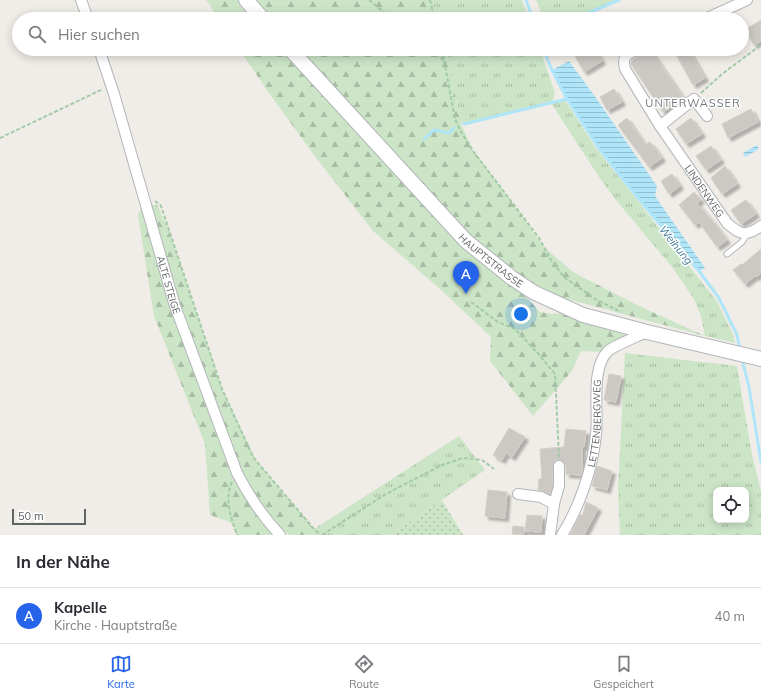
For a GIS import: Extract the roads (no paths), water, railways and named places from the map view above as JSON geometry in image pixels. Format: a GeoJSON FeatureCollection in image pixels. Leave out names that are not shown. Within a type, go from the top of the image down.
{"type":"FeatureCollection","features":[{"type":"Feature","properties":{"kind":"main road"},"geometry":{"type":"LineString","coordinates":[[246,0],[257,12]]}},
{"type":"Feature","properties":{"kind":"main road","name":"HAUPTSTRASSE"},"geometry":{"type":"LineString","coordinates":[[296,56],[466,241],[512,278],[533,292],[573,311],[647,332],[760,359]]}},
{"type":"Feature","properties":{"kind":"street"},"geometry":{"type":"LineString","coordinates":[[81,0],[85,12]]}},
{"type":"Feature","properties":{"kind":"street"},"geometry":{"type":"LineString","coordinates":[[720,12],[747,0]]}},
{"type":"Feature","properties":{"kind":"street","name":"ALTE STEIGE"},"geometry":{"type":"LineString","coordinates":[[101,56],[175,306],[237,473],[260,512],[280,535]]}},
{"type":"Feature","properties":{"kind":"street","name":"LINDENWEG"},"geometry":{"type":"LineString","coordinates":[[625,56],[623,60],[625,69],[660,126],[727,223],[736,231],[747,234]]}},
{"type":"Feature","properties":{"kind":"street"},"geometry":{"type":"LineString","coordinates":[[660,126],[694,99],[706,116]]}},
{"type":"Feature","properties":{"kind":"street"},"geometry":{"type":"LineString","coordinates":[[747,234],[761,226]]}},
{"type":"Feature","properties":{"kind":"street","name":"LETTENBERGWEG"},"geometry":{"type":"LineString","coordinates":[[562,535],[567,528],[582,495],[589,471],[596,434],[596,390],[600,364],[608,350],[647,332]]}},
{"type":"Feature","properties":{"kind":"street"},"geometry":{"type":"LineString","coordinates":[[550,535],[554,504],[559,486],[559,466]]}},
{"type":"Feature","properties":{"kind":"street"},"geometry":{"type":"LineString","coordinates":[[518,494],[541,497],[554,504]]}},
{"type":"Feature","properties":{"kind":"lane"},"geometry":{"type":"LineString","coordinates":[[728,254],[742,242],[747,234]]}},
{"type":"Feature","properties":{"kind":"water"},"geometry":{"type":"Polygon","coordinates":[[[569,61],[657,186],[655,196],[705,268],[699,271],[598,147],[567,99],[552,70],[569,61]]]}},
{"type":"Feature","properties":{"kind":"water"},"geometry":{"type":"Polygon","coordinates":[[[757,145],[759,149],[745,157],[743,153],[757,145]]]}},
{"type":"Feature","properties":{"kind":"waterway","name":"Weihung"},"geometry":{"type":"LineString","coordinates":[[526,0],[530,12]]}},
{"type":"Feature","properties":{"kind":"waterway"},"geometry":{"type":"LineString","coordinates":[[591,12],[619,0]]}},
{"type":"Feature","properties":{"kind":"waterway","name":"Weihung"},"geometry":{"type":"LineString","coordinates":[[546,56],[567,99],[598,147],[633,192],[699,271],[719,298],[737,335],[740,350]]}},
{"type":"Feature","properties":{"kind":"waterway"},"geometry":{"type":"LineString","coordinates":[[464,124],[567,99]]}},
{"type":"Feature","properties":{"kind":"waterway"},"geometry":{"type":"LineString","coordinates":[[424,139],[434,130],[449,133],[454,128]]}},
{"type":"Feature","properties":{"kind":"waterway","name":"Weihung"},"geometry":{"type":"LineString","coordinates":[[742,359],[749,387],[761,462]]}},
{"type":"Feature","properties":{"kind":"place","name":"Kapelle"},"geometry":{"type":"Point","coordinates":[466,294]}},
{"type":"Feature","properties":{"kind":"district","name":"UNTERWASSER"},"geometry":{"type":"Point","coordinates":[693,103]}}]}
